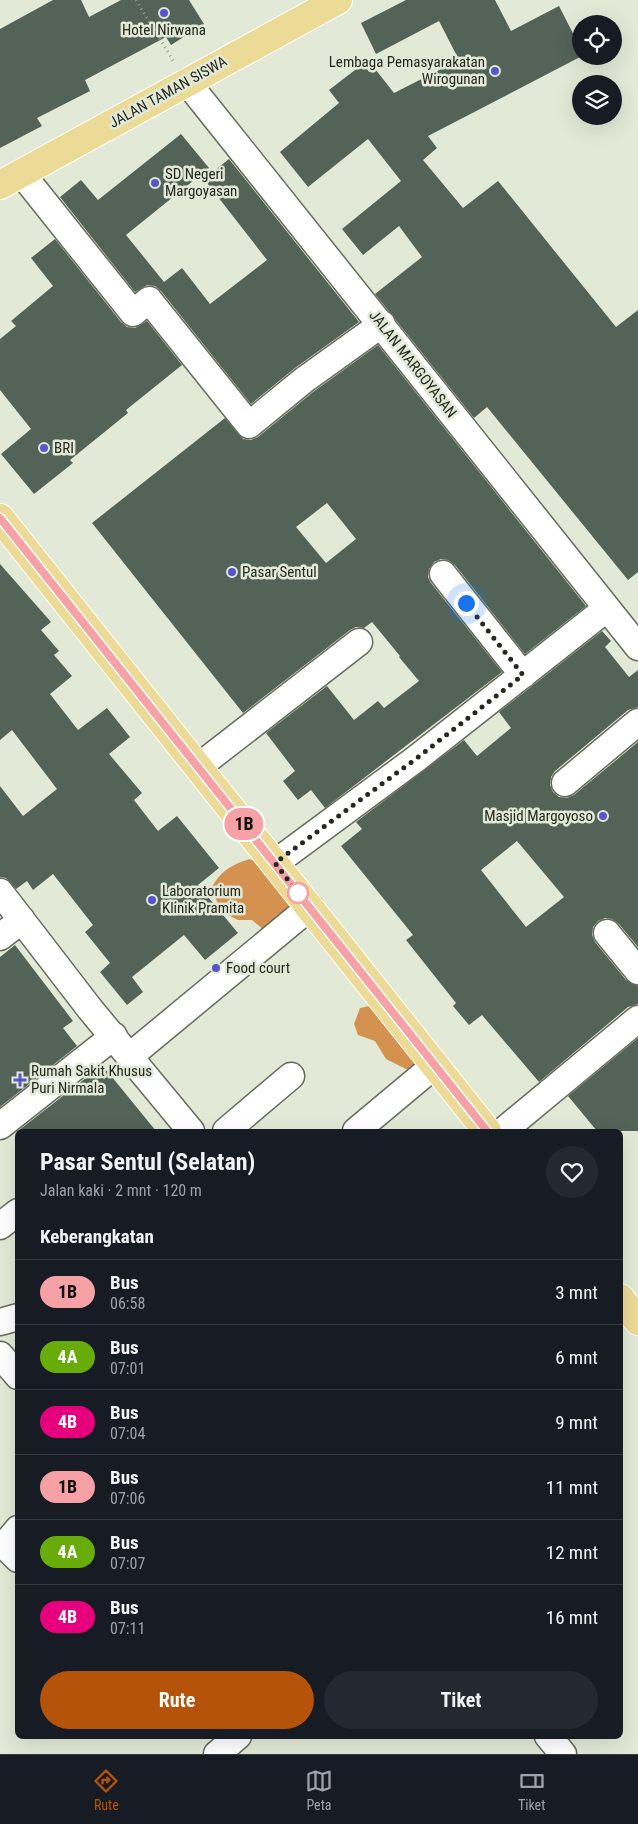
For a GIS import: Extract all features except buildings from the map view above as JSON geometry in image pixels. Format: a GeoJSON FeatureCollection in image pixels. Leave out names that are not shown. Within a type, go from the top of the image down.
{"type":"FeatureCollection","features":[{"type":"Feature","properties":{"kind":"main road","name":"JALAN TAMAN SISWA"},"geometry":{"type":"LineString","coordinates":[[7,184],[187,82],[338,0]]}},
{"type":"Feature","properties":{"kind":"main road"},"geometry":{"type":"LineString","coordinates":[[0,518],[486,1129]]}},
{"type":"Feature","properties":{"kind":"main road"},"geometry":{"type":"LineString","coordinates":[[623,1302],[638,1321]]}},
{"type":"Feature","properties":{"kind":"street","name":"JALAN MARGOYASAN"},"geometry":{"type":"LineString","coordinates":[[187,82],[638,647]]}},
{"type":"Feature","properties":{"kind":"street"},"geometry":{"type":"LineString","coordinates":[[7,184],[133,313],[149,300],[249,425],[304,380],[382,324]]}},
{"type":"Feature","properties":{"kind":"street"},"geometry":{"type":"LineString","coordinates":[[443,574],[523,675]]}},
{"type":"Feature","properties":{"kind":"street"},"geometry":{"type":"LineString","coordinates":[[275,863],[417,758],[606,609]]}},
{"type":"Feature","properties":{"kind":"street"},"geometry":{"type":"LineString","coordinates":[[198,767],[359,642]]}},
{"type":"Feature","properties":{"kind":"street"},"geometry":{"type":"LineString","coordinates":[[565,782],[638,722]]}},
{"type":"Feature","properties":{"kind":"street"},"geometry":{"type":"LineString","coordinates":[[0,892],[189,1129]]}},
{"type":"Feature","properties":{"kind":"street"},"geometry":{"type":"LineString","coordinates":[[130,1056],[310,907]]}},
{"type":"Feature","properties":{"kind":"street"},"geometry":{"type":"LineString","coordinates":[[0,938],[22,920]]}},
{"type":"Feature","properties":{"kind":"street"},"geometry":{"type":"LineString","coordinates":[[607,933],[638,971]]}},
{"type":"Feature","properties":{"kind":"street"},"geometry":{"type":"LineString","coordinates":[[505,1129],[638,1020]]}},
{"type":"Feature","properties":{"kind":"street"},"geometry":{"type":"LineString","coordinates":[[0,1126],[114,1036]]}},
{"type":"Feature","properties":{"kind":"street"},"geometry":{"type":"LineString","coordinates":[[358,1129],[435,1065]]}},
{"type":"Feature","properties":{"kind":"street"},"geometry":{"type":"LineString","coordinates":[[228,1129],[291,1076]]}},
{"type":"Feature","properties":{"kind":"street"},"geometry":{"type":"LineString","coordinates":[[0,1226],[15,1214]]}},
{"type":"Feature","properties":{"kind":"street"},"geometry":{"type":"LineString","coordinates":[[0,1322],[15,1317]]}},
{"type":"Feature","properties":{"kind":"street"},"geometry":{"type":"LineString","coordinates":[[0,1355],[15,1372]]}},
{"type":"Feature","properties":{"kind":"street"},"geometry":{"type":"LineString","coordinates":[[15,1533],[8,1541],[9,1550],[15,1556]]}},
{"type":"Feature","properties":{"kind":"street"},"geometry":{"type":"LineString","coordinates":[[217,1754],[234,1739]]}},
{"type":"Feature","properties":{"kind":"street"},"geometry":{"type":"LineString","coordinates":[[550,1739],[563,1754]]}},
{"type":"Feature","properties":{"kind":"path"},"geometry":{"type":"LineString","coordinates":[[136,0],[187,82]]}},
{"type":"Feature","properties":{"kind":"shaded area"},"geometry":{"type":"Polygon","coordinates":[[[250,859],[268,868],[300,911],[263,929],[252,920],[238,920],[222,912],[211,889],[214,883],[222,873],[237,863],[250,859]]]}},
{"type":"Feature","properties":{"kind":"shaded area"},"geometry":{"type":"Polygon","coordinates":[[[374,1005],[426,1062],[410,1071],[386,1059],[375,1041],[358,1035],[354,1024],[360,1008],[374,1005]]]}},
{"type":"Feature","properties":{"kind":"bus line","name":"1B"},"geometry":{"type":"LineString","coordinates":[[0,518],[485,1129]]}},
{"type":"Feature","properties":{"kind":"place","name":"Hotel Nirwana"},"geometry":{"type":"Point","coordinates":[164,13]}},
{"type":"Feature","properties":{"kind":"place","name":"Lembaga Pemasyarakatan Wirogunan"},"geometry":{"type":"Point","coordinates":[495,71]}},
{"type":"Feature","properties":{"kind":"place","name":"SD Negeri Margoyasan"},"geometry":{"type":"Point","coordinates":[155,183]}},
{"type":"Feature","properties":{"kind":"place","name":"BRI"},"geometry":{"type":"Point","coordinates":[44,448]}},
{"type":"Feature","properties":{"kind":"place","name":"Pasar Sentul"},"geometry":{"type":"Point","coordinates":[232,572]}},
{"type":"Feature","properties":{"kind":"place","name":"Masjid Margoyoso"},"geometry":{"type":"Point","coordinates":[603,816]}},
{"type":"Feature","properties":{"kind":"place","name":"Laboratorium Klinik Pramita"},"geometry":{"type":"Point","coordinates":[152,900]}},
{"type":"Feature","properties":{"kind":"place","name":"Food court"},"geometry":{"type":"Point","coordinates":[216,968]}},
{"type":"Feature","properties":{"kind":"place","name":"Rumah Sakit Khusus Puri Nirmala"},"geometry":{"type":"Point","coordinates":[20,1080]}},
{"type":"Feature","properties":{"kind":"route"},"geometry":{"type":"LineString","coordinates":[[298,893],[275,863],[417,758],[523,675],[466,603]]}}]}
